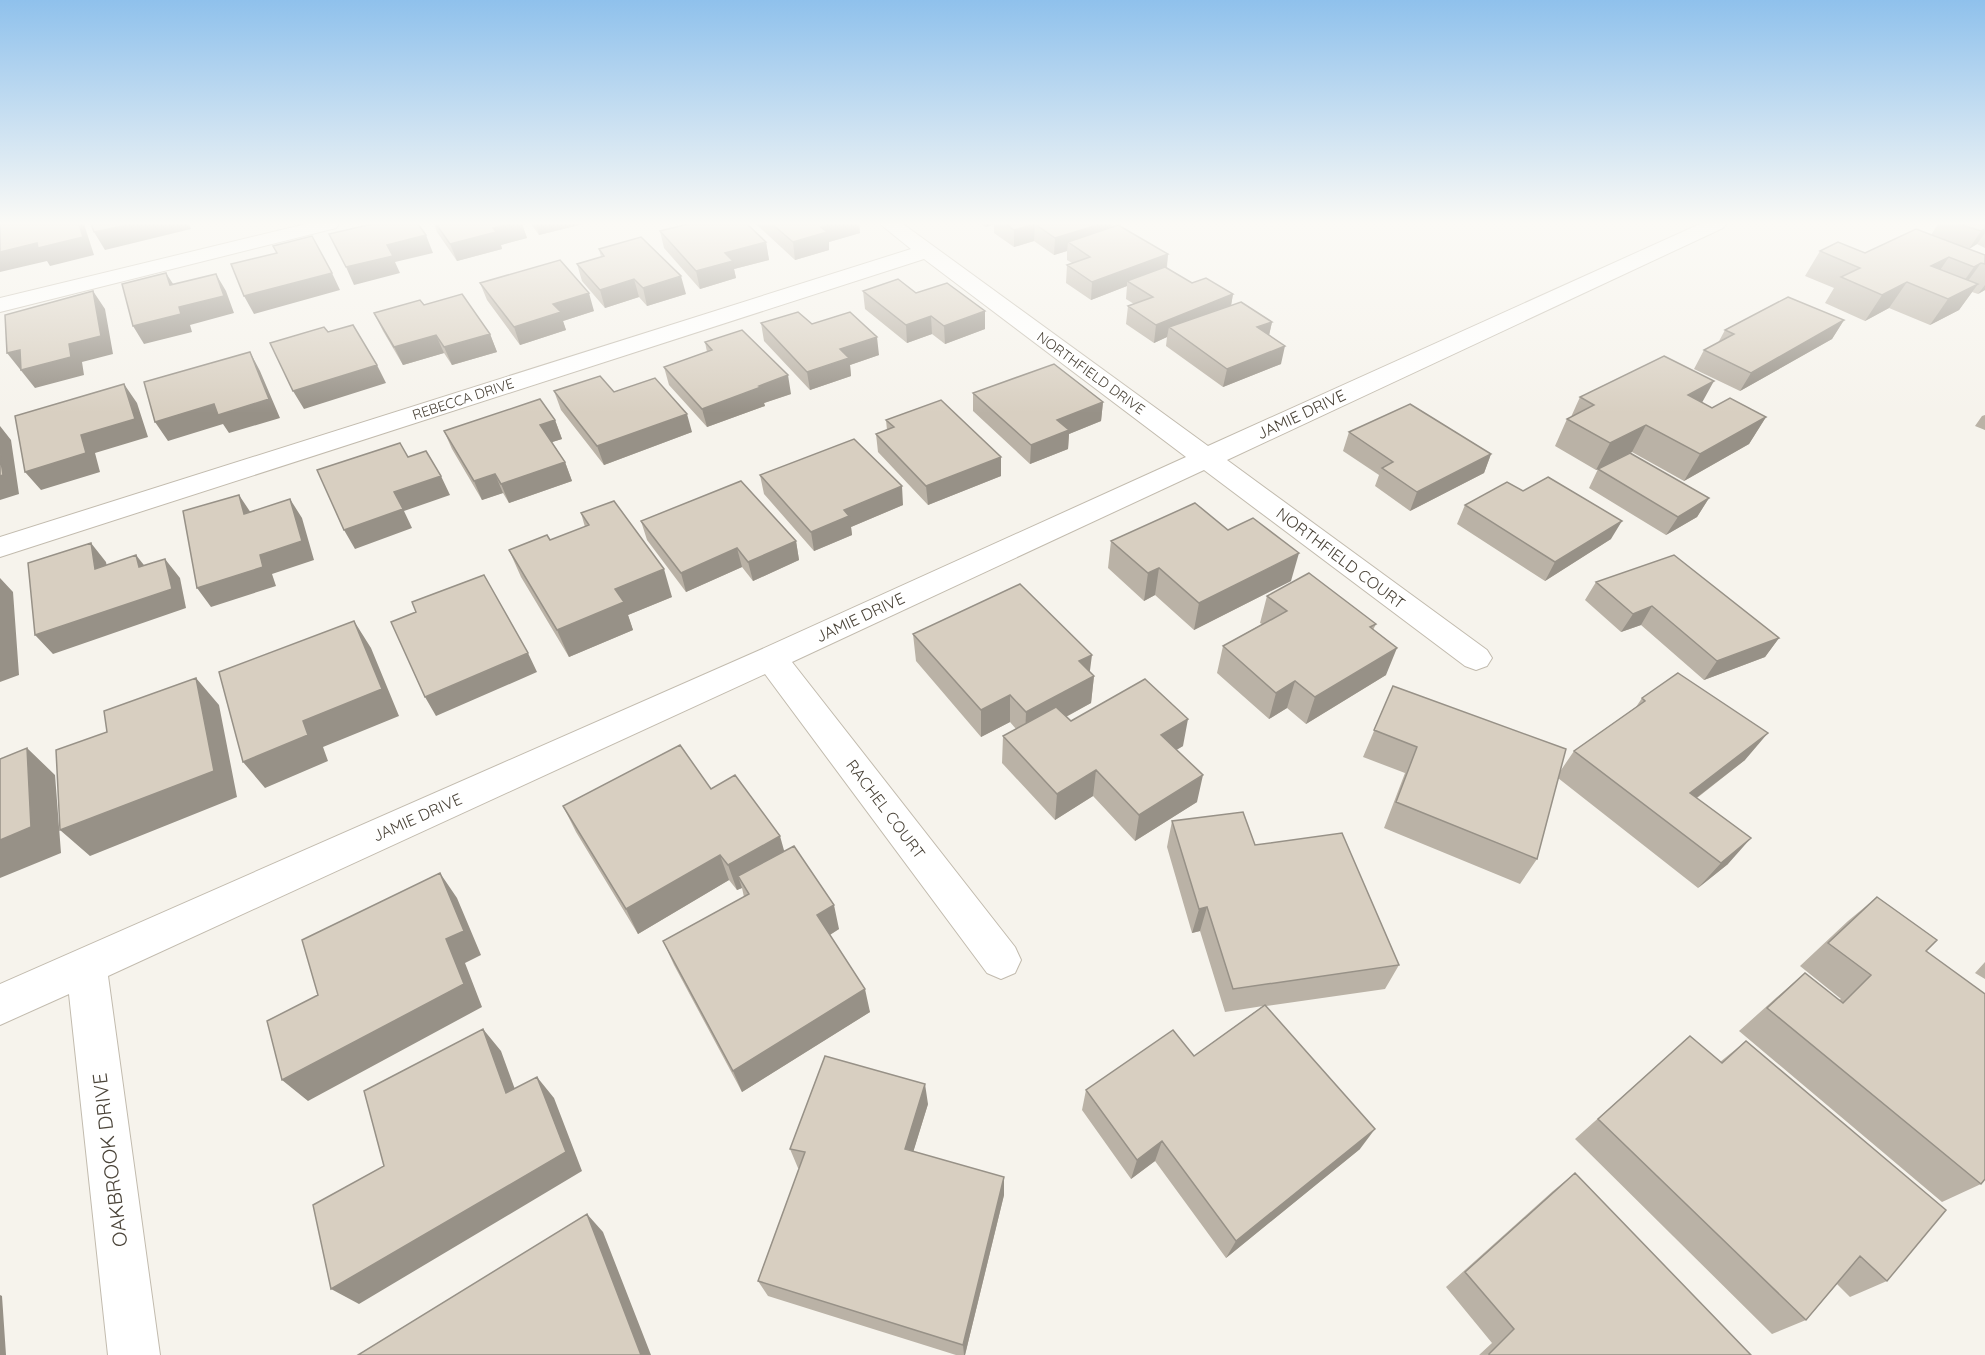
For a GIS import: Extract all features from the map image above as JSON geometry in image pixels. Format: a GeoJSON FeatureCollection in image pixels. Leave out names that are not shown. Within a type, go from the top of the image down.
{"type":"FeatureCollection","features":[{"type":"Feature","properties":{"kind":"street"},"geometry":{"type":"LineString","coordinates":[[0,305],[72,287]]}},
{"type":"Feature","properties":{"kind":"street","name":"REBECCA DRIVE"},"geometry":{"type":"LineString","coordinates":[[0,547],[814,287]]}},
{"type":"Feature","properties":{"kind":"street","name":"NORTHFIELD DRIVE"},"geometry":{"type":"LineString","coordinates":[[976,287],[1206,457]]}},
{"type":"Feature","properties":{"kind":"street","name":"JAMIE DRIVE"},"geometry":{"type":"LineString","coordinates":[[0,1005],[771,658],[1578,287]]}},
{"type":"Feature","properties":{"kind":"street","name":"NORTHFIELD COURT"},"geometry":{"type":"LineString","coordinates":[[1206,457],[1476,658]]}},
{"type":"Feature","properties":{"kind":"street","name":"RACHEL COURT"},"geometry":{"type":"LineString","coordinates":[[771,658],[1001,960]]}},
{"type":"Feature","properties":{"kind":"street","name":"OAKBROOK DRIVE"},"geometry":{"type":"LineString","coordinates":[[86,966],[134,1355]]}},
{"type":"Feature","properties":{"kind":"building"},"geometry":{"type":"Polygon","coordinates":[[[123,287],[221,287],[224,296],[179,307],[181,314],[133,326],[123,287]]]}},
{"type":"Feature","properties":{"kind":"building"},"geometry":{"type":"Polygon","coordinates":[[[240,287],[278,287],[244,296],[240,287]]]}},
{"type":"Feature","properties":{"kind":"building"},"geometry":{"type":"Polygon","coordinates":[[[483,287],[584,287],[589,293],[553,304],[561,312],[514,327],[483,287]]]}},
{"type":"Feature","properties":{"kind":"building"},"geometry":{"type":"Polygon","coordinates":[[[874,287],[909,287],[916,293],[934,287],[953,287],[985,311],[944,326],[931,316],[906,325],[863,291],[874,287]]]}},
{"type":"Feature","properties":{"kind":"building"},"geometry":{"type":"Polygon","coordinates":[[[1137,287],[1222,287],[1233,294],[1156,325],[1128,306],[1153,297],[1137,287]]]}},
{"type":"Feature","properties":{"kind":"building"},"geometry":{"type":"Polygon","coordinates":[[[1864,287],[1897,287],[1882,295],[1864,287]]]}},
{"type":"Feature","properties":{"kind":"building"},"geometry":{"type":"Polygon","coordinates":[[[1920,287],[1972,287],[1948,299],[1920,287]]]}},
{"type":"Feature","properties":{"kind":"building"},"geometry":{"type":"Polygon","coordinates":[[[93,291],[101,336],[69,344],[71,357],[21,370],[20,350],[7,353],[5,315],[93,291]]]}},
{"type":"Feature","properties":{"kind":"building"},"geometry":{"type":"Polygon","coordinates":[[[462,294],[490,334],[444,347],[436,335],[394,347],[374,313],[420,300],[424,305],[462,294]]]}},
{"type":"Feature","properties":{"kind":"building"},"geometry":{"type":"Polygon","coordinates":[[[1788,297],[1844,320],[1751,373],[1704,350],[1734,334],[1725,330],[1788,297]]]}},
{"type":"Feature","properties":{"kind":"building"},"geometry":{"type":"Polygon","coordinates":[[[1241,302],[1272,322],[1257,327],[1285,346],[1227,369],[1169,327],[1241,302]]]}},
{"type":"Feature","properties":{"kind":"building"},"geometry":{"type":"Polygon","coordinates":[[[798,312],[812,324],[850,312],[877,337],[840,349],[849,358],[807,372],[761,323],[798,312]]]}},
{"type":"Feature","properties":{"kind":"building"},"geometry":{"type":"Polygon","coordinates":[[[353,325],[377,365],[293,391],[270,343],[324,327],[328,332],[353,325]]]}},
{"type":"Feature","properties":{"kind":"building"},"geometry":{"type":"Polygon","coordinates":[[[742,330],[788,375],[702,409],[664,367],[712,350],[705,342],[742,330]]]}},
{"type":"Feature","properties":{"kind":"building"},"geometry":{"type":"Polygon","coordinates":[[[250,352],[269,399],[218,415],[214,404],[155,422],[144,382],[250,352]]]}},
{"type":"Feature","properties":{"kind":"building"},"geometry":{"type":"Polygon","coordinates":[[[1664,356],[1714,381],[1688,395],[1712,408],[1730,398],[1766,417],[1700,454],[1646,425],[1610,443],[1567,419],[1594,405],[1580,397],[1664,356]]]}},
{"type":"Feature","properties":{"kind":"building"},"geometry":{"type":"Polygon","coordinates":[[[1054,364],[1103,402],[1057,420],[1069,430],[1031,445],[973,393],[1054,364]]]}},
{"type":"Feature","properties":{"kind":"building"},"geometry":{"type":"Polygon","coordinates":[[[600,376],[614,392],[655,378],[687,414],[597,446],[554,391],[600,376]]]}},
{"type":"Feature","properties":{"kind":"building"},"geometry":{"type":"Polygon","coordinates":[[[124,384],[135,419],[81,435],[86,453],[25,472],[15,416],[124,384]]]}},
{"type":"Feature","properties":{"kind":"building"},"geometry":{"type":"Polygon","coordinates":[[[540,399],[555,420],[540,425],[565,462],[501,484],[495,474],[474,481],[444,431],[540,399]]]}},
{"type":"Feature","properties":{"kind":"building"},"geometry":{"type":"Polygon","coordinates":[[[941,400],[1001,457],[926,486],[876,434],[894,427],[886,420],[941,400]]]}},
{"type":"Feature","properties":{"kind":"building"},"geometry":{"type":"Polygon","coordinates":[[[1410,404],[1491,454],[1417,492],[1382,468],[1393,462],[1349,432],[1410,404]]]}},
{"type":"Feature","properties":{"kind":"building"},"geometry":{"type":"Polygon","coordinates":[[[854,439],[902,486],[844,510],[849,516],[811,532],[760,475],[854,439]]]}},
{"type":"Feature","properties":{"kind":"building"},"geometry":{"type":"Polygon","coordinates":[[[400,443],[408,457],[426,451],[441,476],[394,492],[403,509],[344,530],[317,470],[400,443]]]}},
{"type":"Feature","properties":{"kind":"building"},"geometry":{"type":"Polygon","coordinates":[[[1630,453],[1709,498],[1678,517],[1598,469],[1630,453]]]}},
{"type":"Feature","properties":{"kind":"building"},"geometry":{"type":"Polygon","coordinates":[[[0,454],[3,475],[0,476],[0,454]]]}},
{"type":"Feature","properties":{"kind":"building"},"geometry":{"type":"Polygon","coordinates":[[[1548,477],[1622,521],[1555,562],[1465,505],[1507,482],[1523,491],[1548,477]]]}},
{"type":"Feature","properties":{"kind":"building"},"geometry":{"type":"Polygon","coordinates":[[[741,481],[796,541],[748,562],[737,548],[681,573],[641,521],[741,481]]]}},
{"type":"Feature","properties":{"kind":"building"},"geometry":{"type":"Polygon","coordinates":[[[239,495],[244,514],[290,499],[302,541],[260,555],[263,567],[197,588],[183,511],[239,495]]]}},
{"type":"Feature","properties":{"kind":"building"},"geometry":{"type":"Polygon","coordinates":[[[614,501],[664,569],[615,589],[624,602],[557,630],[509,550],[547,535],[550,540],[589,525],[581,513],[614,501]]]}},
{"type":"Feature","properties":{"kind":"building"},"geometry":{"type":"Polygon","coordinates":[[[1195,503],[1228,530],[1253,518],[1299,553],[1199,603],[1159,568],[1148,573],[1111,541],[1195,503]]]}},
{"type":"Feature","properties":{"kind":"building"},"geometry":{"type":"Polygon","coordinates":[[[91,543],[95,569],[136,555],[139,567],[165,559],[172,589],[35,635],[28,563],[91,543]]]}},
{"type":"Feature","properties":{"kind":"building"},"geometry":{"type":"Polygon","coordinates":[[[1674,555],[1779,638],[1717,661],[1652,606],[1633,614],[1596,582],[1674,555]]]}},
{"type":"Feature","properties":{"kind":"building"},"geometry":{"type":"Polygon","coordinates":[[[1309,573],[1376,624],[1370,627],[1397,648],[1315,697],[1295,681],[1276,693],[1223,646],[1287,611],[1267,596],[1309,573]]]}},
{"type":"Feature","properties":{"kind":"building"},"geometry":{"type":"Polygon","coordinates":[[[484,575],[528,653],[425,697],[391,622],[416,612],[412,602],[484,575]]]}},
{"type":"Feature","properties":{"kind":"building"},"geometry":{"type":"Polygon","coordinates":[[[1020,584],[1092,655],[1079,661],[1094,676],[1026,712],[1010,695],[981,710],[913,634],[1020,584]]]}},
{"type":"Feature","properties":{"kind":"building"},"geometry":{"type":"Polygon","coordinates":[[[354,621],[382,689],[303,721],[308,735],[243,762],[219,672],[354,621]]]}},
{"type":"Feature","properties":{"kind":"building"},"geometry":{"type":"Polygon","coordinates":[[[1678,673],[1768,733],[1690,793],[1751,838],[1721,863],[1574,751],[1645,701],[1642,698],[1678,673]]]}},
{"type":"Feature","properties":{"kind":"building"},"geometry":{"type":"Polygon","coordinates":[[[196,678],[214,771],[60,830],[56,750],[107,732],[104,711],[196,678]]]}},
{"type":"Feature","properties":{"kind":"building"},"geometry":{"type":"Polygon","coordinates":[[[1145,679],[1188,719],[1161,735],[1203,775],[1139,815],[1096,770],[1057,794],[1003,736],[1056,707],[1071,721],[1145,679]]]}},
{"type":"Feature","properties":{"kind":"building"},"geometry":{"type":"Polygon","coordinates":[[[1393,686],[1566,749],[1537,859],[1396,802],[1417,747],[1374,730],[1393,686]]]}},
{"type":"Feature","properties":{"kind":"building"},"geometry":{"type":"Polygon","coordinates":[[[680,745],[711,789],[735,775],[780,836],[728,865],[720,855],[626,909],[563,806],[680,745]]]}},
{"type":"Feature","properties":{"kind":"building"},"geometry":{"type":"Polygon","coordinates":[[[27,748],[31,827],[0,840],[0,759],[27,748]]]}},
{"type":"Feature","properties":{"kind":"building"},"geometry":{"type":"Polygon","coordinates":[[[1243,812],[1255,845],[1342,833],[1399,965],[1233,989],[1207,907],[1199,909],[1172,821],[1243,812]]]}},
{"type":"Feature","properties":{"kind":"building"},"geometry":{"type":"Polygon","coordinates":[[[794,846],[834,905],[817,915],[865,989],[733,1071],[663,941],[749,894],[738,876],[794,846]]]}},
{"type":"Feature","properties":{"kind":"building"},"geometry":{"type":"Polygon","coordinates":[[[440,873],[464,931],[446,939],[464,984],[282,1080],[267,1021],[318,995],[302,940],[440,873]]]}},
{"type":"Feature","properties":{"kind":"building"},"geometry":{"type":"Polygon","coordinates":[[[1877,897],[1937,940],[1926,951],[1985,994],[1985,1179],[1981,1184],[1767,1008],[1805,973],[1843,1003],[1871,975],[1828,943],[1877,897]]]}},
{"type":"Feature","properties":{"kind":"building"},"geometry":{"type":"Polygon","coordinates":[[[1265,1005],[1375,1129],[1236,1241],[1162,1141],[1137,1160],[1086,1090],[1173,1030],[1194,1056],[1265,1005]]]}},
{"type":"Feature","properties":{"kind":"building"},"geometry":{"type":"Polygon","coordinates":[[[483,1029],[506,1093],[537,1077],[566,1152],[331,1289],[313,1205],[384,1166],[364,1091],[483,1029]]]}},
{"type":"Feature","properties":{"kind":"building"},"geometry":{"type":"Polygon","coordinates":[[[1690,1036],[1722,1063],[1746,1041],[1946,1210],[1887,1281],[1860,1256],[1806,1320],[1598,1119],[1690,1036]]]}},
{"type":"Feature","properties":{"kind":"building"},"geometry":{"type":"Polygon","coordinates":[[[825,1056],[925,1084],[905,1149],[1004,1177],[963,1345],[758,1281],[805,1152],[790,1149],[825,1056]]]}},
{"type":"Feature","properties":{"kind":"building"},"geometry":{"type":"Polygon","coordinates":[[[1575,1173],[1751,1355],[1489,1355],[1514,1329],[1465,1272],[1575,1173]]]}},
{"type":"Feature","properties":{"kind":"building"},"geometry":{"type":"Polygon","coordinates":[[[587,1214],[641,1355],[358,1355],[587,1214]]]}}]}
